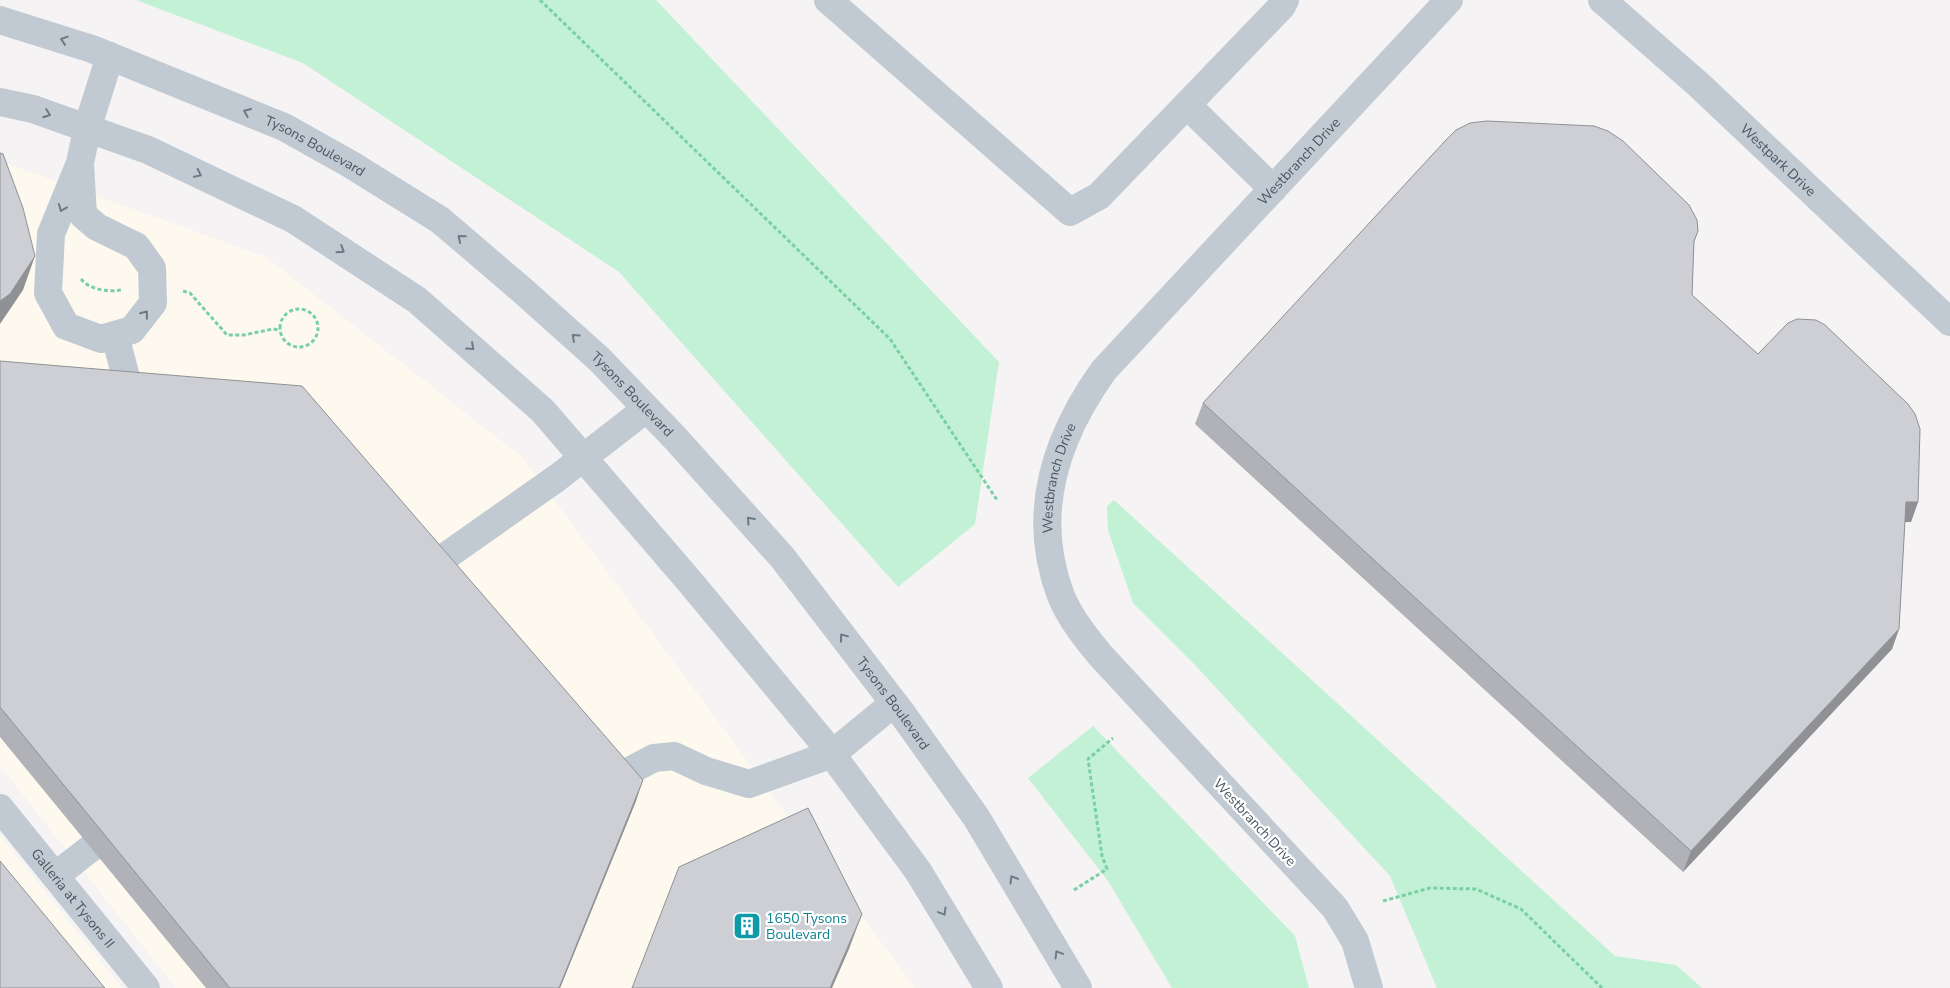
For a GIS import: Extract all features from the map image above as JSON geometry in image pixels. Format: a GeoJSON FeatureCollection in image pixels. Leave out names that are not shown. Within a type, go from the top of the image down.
{"type":"FeatureCollection","features":[{"type":"Feature","properties":{"kind":"street"},"geometry":{"type":"LineString","coordinates":[[828,0],[1070,212],[1099,196],[1282,6],[1285,0]]}},
{"type":"Feature","properties":{"kind":"street","name":"Westbranch Drive"},"geometry":{"type":"LineString","coordinates":[[1369,988],[1355,940],[1336,908],[1101,656],[1080,631],[1061,597],[1049,556],[1046,517],[1052,475],[1065,438],[1091,388],[1104,370],[1449,0]]}},
{"type":"Feature","properties":{"kind":"street","name":"Westpark Drive"},"geometry":{"type":"LineString","coordinates":[[1602,0],[1699,85],[1950,322]]}},
{"type":"Feature","properties":{"kind":"street","name":"Tysons Boulevard"},"geometry":{"type":"LineString","coordinates":[[0,20],[110,56],[284,127],[350,164],[440,220],[599,359],[766,538],[894,703],[976,817],[1078,988]]}},
{"type":"Feature","properties":{"kind":"street"},"geometry":{"type":"LineString","coordinates":[[80,163],[83,215],[97,227],[136,246],[152,268],[153,303],[132,330],[100,339],[66,326],[48,293],[51,234],[80,163],[87,129],[110,56]]}},
{"type":"Feature","properties":{"kind":"street"},"geometry":{"type":"LineString","coordinates":[[0,102],[33,110],[148,150],[293,219],[417,300],[543,411],[691,582],[832,754],[918,871],[989,988]]}},
{"type":"Feature","properties":{"kind":"street"},"geometry":{"type":"LineString","coordinates":[[1187,104],[1273,189]]}},
{"type":"Feature","properties":{"kind":"street"},"geometry":{"type":"LineString","coordinates":[[115,335],[130,393]]}},
{"type":"Feature","properties":{"kind":"street"},"geometry":{"type":"LineString","coordinates":[[432,566],[584,458],[646,408]]}},
{"type":"Feature","properties":{"kind":"street"},"geometry":{"type":"LineString","coordinates":[[616,778],[654,758],[674,756],[706,771],[749,784],[832,754],[894,703]]}},
{"type":"Feature","properties":{"kind":"street","name":"Galleria at Tysons II"},"geometry":{"type":"LineString","coordinates":[[0,808],[146,988]]}},
{"type":"Feature","properties":{"kind":"street"},"geometry":{"type":"LineString","coordinates":[[55,876],[91,848]]}},
{"type":"Feature","properties":{"kind":"path"},"geometry":{"type":"LineString","coordinates":[[540,0],[890,339],[997,500]]}},
{"type":"Feature","properties":{"kind":"path"},"geometry":{"type":"LineString","coordinates":[[294,310],[304,310],[313,315],[318,324],[317,334],[311,343],[302,347],[292,346],[283,340],[280,330],[281,321],[294,310]]}},
{"type":"Feature","properties":{"kind":"path"},"geometry":{"type":"LineString","coordinates":[[1074,890],[1106,869],[1102,856],[1088,759],[1113,738]]}},
{"type":"Feature","properties":{"kind":"path"},"geometry":{"type":"LineString","coordinates":[[1383,901],[1430,888],[1476,889],[1521,909],[1602,988]]}},
{"type":"Feature","properties":{"kind":"shaded area"},"geometry":{"type":"Polygon","coordinates":[[[0,161],[266,257],[523,458],[915,988],[176,988],[0,766],[0,161]]]}},
{"type":"Feature","properties":{"kind":"shaded area"},"geometry":{"type":"Polygon","coordinates":[[[0,835],[43,889],[122,988],[0,988],[0,835]]]}},
{"type":"Feature","properties":{"kind":"green space"},"geometry":{"type":"Polygon","coordinates":[[[136,0],[656,0],[999,362],[975,524],[898,587],[619,272],[303,63],[136,0]]]}},
{"type":"Feature","properties":{"kind":"green space"},"geometry":{"type":"Polygon","coordinates":[[[1114,500],[1615,956],[1676,965],[1702,988],[1437,988],[1390,876],[1196,666],[1133,603],[1108,530],[1107,506],[1114,500]]]}},
{"type":"Feature","properties":{"kind":"green space"},"geometry":{"type":"Polygon","coordinates":[[[1093,726],[1295,936],[1309,988],[1172,988],[1108,881],[1028,778],[1093,726]]]}},
{"type":"Feature","properties":{"kind":"building"},"geometry":{"type":"Polygon","coordinates":[[[1487,121],[1594,126],[1608,131],[1623,141],[1689,205],[1697,220],[1698,231],[1694,241],[1692,295],[1758,354],[1788,323],[1797,319],[1816,320],[1825,325],[1908,404],[1915,414],[1920,429],[1918,502],[1906,502],[1899,629],[1691,851],[1203,403],[1456,130],[1470,123],[1487,121]]]}},
{"type":"Feature","properties":{"kind":"building"},"geometry":{"type":"Polygon","coordinates":[[[0,153],[3,154],[23,208],[35,256],[10,294],[0,301],[0,153]]]}},
{"type":"Feature","properties":{"kind":"building"},"geometry":{"type":"Polygon","coordinates":[[[0,361],[302,386],[643,780],[559,988],[230,988],[0,707],[0,361]]]}},
{"type":"Feature","properties":{"kind":"building","name":"1650 Tysons Boulevard"},"geometry":{"type":"Polygon","coordinates":[[[808,808],[862,914],[830,988],[632,988],[679,867],[808,808]]]}},
{"type":"Feature","properties":{"kind":"building"},"geometry":{"type":"Polygon","coordinates":[[[0,861],[104,987],[105,988],[0,988],[0,861]]]}},
{"type":"Feature","properties":{"kind":"place","name":"1650 Tysons Boulevard"},"geometry":{"type":"Point","coordinates":[747,926]}}]}
